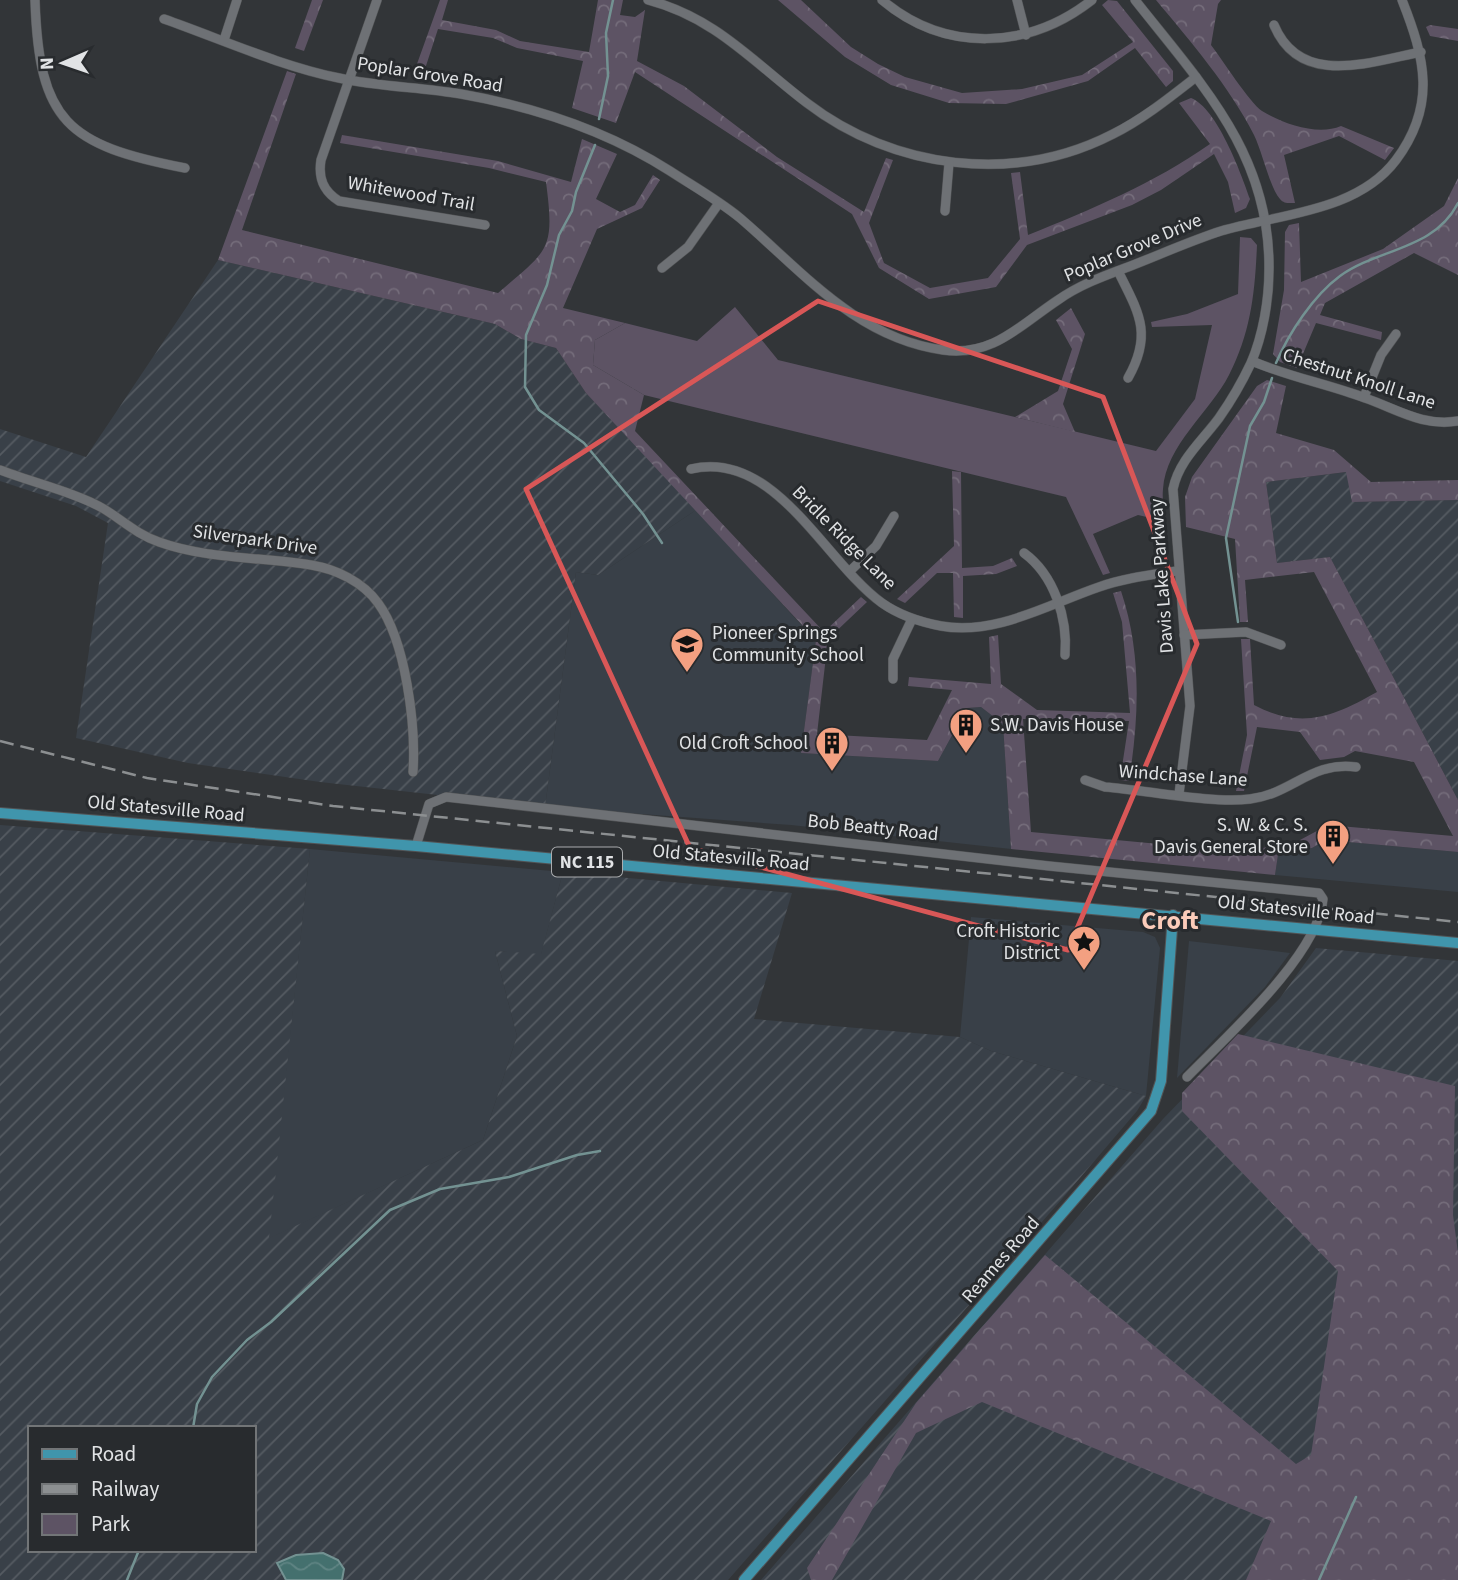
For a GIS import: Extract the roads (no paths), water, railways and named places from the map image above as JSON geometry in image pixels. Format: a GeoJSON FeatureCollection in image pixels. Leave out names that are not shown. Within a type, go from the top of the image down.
{"type":"FeatureCollection","features":[{"type":"Feature","properties":{"kind":"main road","name":"Old Statesville Road"},"geometry":{"type":"LineString","coordinates":[[0,813],[416,846],[1458,943]]}},
{"type":"Feature","properties":{"kind":"main road","name":"Reames Road"},"geometry":{"type":"LineString","coordinates":[[744,1580],[1151,1111],[1161,1081],[1173,915]]}},
{"type":"Feature","properties":{"kind":"street"},"geometry":{"type":"LineString","coordinates":[[35,0],[42,78],[55,106],[69,122],[105,148],[185,168]]}},
{"type":"Feature","properties":{"kind":"street"},"geometry":{"type":"LineString","coordinates":[[224,40],[237,0]]}},
{"type":"Feature","properties":{"kind":"street","name":"Whitewood Trail"},"geometry":{"type":"LineString","coordinates":[[377,0],[321,160],[321,180],[329,195],[339,201],[485,225]]}},
{"type":"Feature","properties":{"kind":"street"},"geometry":{"type":"LineString","coordinates":[[648,0],[686,12],[715,28],[805,102],[849,131],[894,150],[949,163],[1021,162],[1086,146],[1141,119],[1196,77]]}},
{"type":"Feature","properties":{"kind":"street"},"geometry":{"type":"LineString","coordinates":[[882,0],[906,18],[945,34],[978,40],[1026,35],[1062,21],[1091,0]]}},
{"type":"Feature","properties":{"kind":"street"},"geometry":{"type":"LineString","coordinates":[[1017,0],[1026,35]]}},
{"type":"Feature","properties":{"kind":"street","name":"Davis Lake Parkway"},"geometry":{"type":"LineString","coordinates":[[1135,0],[1234,130],[1256,177],[1266,219],[1269,281],[1266,311],[1252,361],[1221,416],[1187,457],[1176,477],[1172,504],[1190,715],[1180,794]]}},
{"type":"Feature","properties":{"kind":"street","name":"Poplar Grove Drive"},"geometry":{"type":"LineString","coordinates":[[719,203],[836,304],[887,334],[944,351],[970,351],[998,343],[1058,299],[1118,271],[1215,233],[1353,195],[1380,177],[1395,161],[1420,111],[1423,94],[1421,52],[1402,0]]}},
{"type":"Feature","properties":{"kind":"street","name":"Poplar Grove Road"},"geometry":{"type":"LineString","coordinates":[[164,19],[322,74],[460,94],[570,121],[639,152],[719,203]]}},
{"type":"Feature","properties":{"kind":"street"},"geometry":{"type":"LineString","coordinates":[[1274,25],[1278,35],[1297,55],[1327,68],[1421,52]]}},
{"type":"Feature","properties":{"kind":"street"},"geometry":{"type":"LineString","coordinates":[[945,211],[949,163]]}},
{"type":"Feature","properties":{"kind":"street"},"geometry":{"type":"LineString","coordinates":[[662,268],[688,247],[719,203]]}},
{"type":"Feature","properties":{"kind":"street"},"geometry":{"type":"LineString","coordinates":[[1118,271],[1134,302],[1142,330],[1141,351],[1128,378]]}},
{"type":"Feature","properties":{"kind":"street"},"geometry":{"type":"LineString","coordinates":[[1364,397],[1381,355],[1396,334]]}},
{"type":"Feature","properties":{"kind":"street","name":"Chestnut Knoll Lane"},"geometry":{"type":"LineString","coordinates":[[1252,361],[1287,376],[1364,397],[1414,419],[1435,423],[1458,421]]}},
{"type":"Feature","properties":{"kind":"street","name":"Bridle Ridge Lane"},"geometry":{"type":"LineString","coordinates":[[691,469],[721,467],[758,478],[874,597],[912,619],[943,627],[974,628],[991,625],[1118,582],[1177,571]]}},
{"type":"Feature","properties":{"kind":"street","name":"Silverpark Drive"},"geometry":{"type":"LineString","coordinates":[[0,470],[103,508],[122,523],[157,541],[231,555],[313,565],[340,572],[358,584],[378,603],[394,640],[411,701],[415,735],[413,772]]}},
{"type":"Feature","properties":{"kind":"street"},"geometry":{"type":"LineString","coordinates":[[850,571],[876,546],[894,516]]}},
{"type":"Feature","properties":{"kind":"street"},"geometry":{"type":"LineString","coordinates":[[1024,553],[1041,568],[1058,603],[1064,623],[1065,654]]}},
{"type":"Feature","properties":{"kind":"street"},"geometry":{"type":"LineString","coordinates":[[893,679],[893,659],[912,619]]}},
{"type":"Feature","properties":{"kind":"street"},"geometry":{"type":"LineString","coordinates":[[1184,635],[1246,632],[1281,645]]}},
{"type":"Feature","properties":{"kind":"street","name":"Windchase Lane"},"geometry":{"type":"LineString","coordinates":[[1085,780],[1105,787],[1246,800],[1260,798],[1325,767],[1356,767]]}},
{"type":"Feature","properties":{"kind":"street","name":"Bob Beatty Road"},"geometry":{"type":"LineString","coordinates":[[416,846],[429,804],[446,797],[1015,862],[1315,892],[1323,899],[1322,914],[1314,929]]}},
{"type":"Feature","properties":{"kind":"street"},"geometry":{"type":"LineString","coordinates":[[1187,1077],[1270,990],[1314,929]]}},
{"type":"Feature","properties":{"kind":"water"},"geometry":{"type":"Polygon","coordinates":[[[323,1553],[338,1560],[344,1569],[342,1580],[286,1580],[277,1563],[296,1555],[323,1553]]]}},
{"type":"Feature","properties":{"kind":"waterway"},"geometry":{"type":"LineString","coordinates":[[599,119],[608,76],[606,33],[613,0]]}},
{"type":"Feature","properties":{"kind":"waterway"},"geometry":{"type":"LineString","coordinates":[[595,145],[576,192],[572,211],[559,235],[547,285],[526,335],[525,387],[539,410],[584,443],[643,514],[662,543]]}},
{"type":"Feature","properties":{"kind":"waterway"},"geometry":{"type":"LineString","coordinates":[[1276,363],[1303,316],[1330,284],[1355,267],[1405,247],[1435,230],[1448,218],[1458,203]]}},
{"type":"Feature","properties":{"kind":"waterway"},"geometry":{"type":"LineString","coordinates":[[1238,622],[1226,538],[1250,426],[1264,402],[1272,378]]}},
{"type":"Feature","properties":{"kind":"waterway"},"geometry":{"type":"LineString","coordinates":[[193,1426],[197,1404],[212,1377],[247,1340],[271,1322],[390,1210],[440,1189],[509,1177],[577,1155],[600,1151]]}},
{"type":"Feature","properties":{"kind":"waterway"},"geometry":{"type":"LineString","coordinates":[[1319,1580],[1356,1497]]}},
{"type":"Feature","properties":{"kind":"waterway"},"geometry":{"type":"LineString","coordinates":[[127,1580],[138,1552]]}},
{"type":"Feature","properties":{"kind":"railway"},"geometry":{"type":"LineString","coordinates":[[0,741],[147,778],[333,806],[1458,922]]}},
{"type":"Feature","properties":{"kind":"place","name":"Pioneer Springs Community School"},"geometry":{"type":"Point","coordinates":[687,674]}},
{"type":"Feature","properties":{"kind":"place","name":"S.W. Davis House"},"geometry":{"type":"Point","coordinates":[966,755]}},
{"type":"Feature","properties":{"kind":"place","name":"Old Croft School"},"geometry":{"type":"Point","coordinates":[832,773]}},
{"type":"Feature","properties":{"kind":"place","name":"S. W. & C. S. Davis General Store"},"geometry":{"type":"Point","coordinates":[1333,866]}},
{"type":"Feature","properties":{"kind":"place","name":"Croft Historic District"},"geometry":{"type":"Point","coordinates":[1084,972]}},
{"type":"Feature","properties":{"kind":"district","name":"Croft"},"geometry":{"type":"Point","coordinates":[1170,920]}}]}
